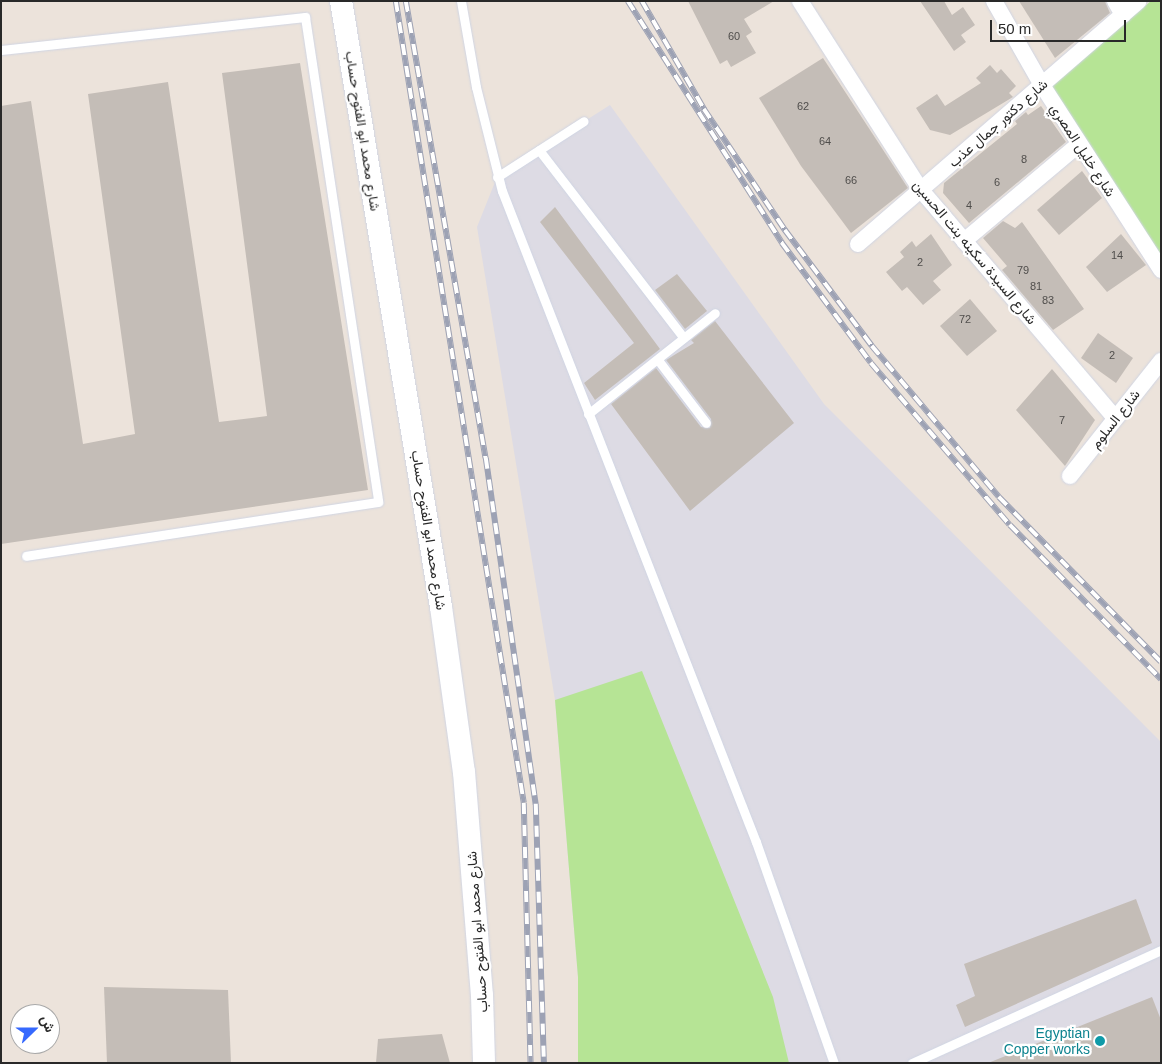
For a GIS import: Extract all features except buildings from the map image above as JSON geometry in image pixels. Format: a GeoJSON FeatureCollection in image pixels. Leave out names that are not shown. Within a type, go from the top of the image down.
{"type":"FeatureCollection","features":[{"type":"Feature","properties":{"kind":"street","name":"شارع محمد ابو الفتوح حساب"},"geometry":{"type":"LineString","coordinates":[[342,1],[442,607],[464,772],[482,994],[484,1063]]}},
{"type":"Feature","properties":{"kind":"street","name":"شارع السيدة سكينه بنت الحسين"},"geometry":{"type":"LineString","coordinates":[[800,1],[921,190],[1115,418]]}},
{"type":"Feature","properties":{"kind":"street","name":"شارع خليل المصري"},"geometry":{"type":"LineString","coordinates":[[994,1],[1042,85],[1161,270]]}},
{"type":"Feature","properties":{"kind":"street","name":"شارع دكتور جمال عذب"},"geometry":{"type":"LineString","coordinates":[[858,244],[1042,85],[1119,8],[1139,1]]}},
{"type":"Feature","properties":{"kind":"street"},"geometry":{"type":"LineString","coordinates":[[964,241],[1079,144]]}},
{"type":"Feature","properties":{"kind":"street","name":"شارع السلوم"},"geometry":{"type":"LineString","coordinates":[[1070,476],[1161,361]]}},
{"type":"Feature","properties":{"kind":"lane"},"geometry":{"type":"LineString","coordinates":[[462,1],[476,87],[497,177],[759,851],[834,1063]]}},
{"type":"Feature","properties":{"kind":"lane"},"geometry":{"type":"LineString","coordinates":[[1,50],[305,17],[378,502],[26,556]]}},
{"type":"Feature","properties":{"kind":"lane"},"geometry":{"type":"LineString","coordinates":[[497,177],[584,121]]}},
{"type":"Feature","properties":{"kind":"lane"},"geometry":{"type":"LineString","coordinates":[[539,150],[684,338]]}},
{"type":"Feature","properties":{"kind":"lane"},"geometry":{"type":"LineString","coordinates":[[588,414],[715,314]]}},
{"type":"Feature","properties":{"kind":"lane"},"geometry":{"type":"LineString","coordinates":[[658,360],[706,423]]}},
{"type":"Feature","properties":{"kind":"lane"},"geometry":{"type":"LineString","coordinates":[[912,1063],[1161,950]]}},
{"type":"Feature","properties":{"kind":"shaded area","name":"Egyptian Copper works"},"geometry":{"type":"Polygon","coordinates":[[[610,105],[824,404],[1161,742],[1161,1063],[578,1063],[578,977],[555,700],[477,227],[497,177],[610,105]]]}},
{"type":"Feature","properties":{"kind":"green space"},"geometry":{"type":"Polygon","coordinates":[[[1151,1],[1161,1],[1161,259],[1045,90],[1151,1]]]}},
{"type":"Feature","properties":{"kind":"green space"},"geometry":{"type":"Polygon","coordinates":[[[642,671],[773,997],[789,1063],[578,1063],[578,977],[555,700],[642,671]]]}},
{"type":"Feature","properties":{"kind":"railway"},"geometry":{"type":"LineString","coordinates":[[396,1],[524,803],[531,1063]]}},
{"type":"Feature","properties":{"kind":"railway"},"geometry":{"type":"LineString","coordinates":[[406,1],[486,458],[536,804],[544,1063]]}},
{"type":"Feature","properties":{"kind":"railway"},"geometry":{"type":"LineString","coordinates":[[628,1],[782,243],[871,363],[1010,525],[1161,679]]}},
{"type":"Feature","properties":{"kind":"railway"},"geometry":{"type":"LineString","coordinates":[[642,1],[704,109],[785,230],[872,346],[999,497],[1161,662]]}},
{"type":"Feature","properties":{"kind":"place","name":"Egyptian Copper works"},"geometry":{"type":"Point","coordinates":[1100,1041]}}]}
